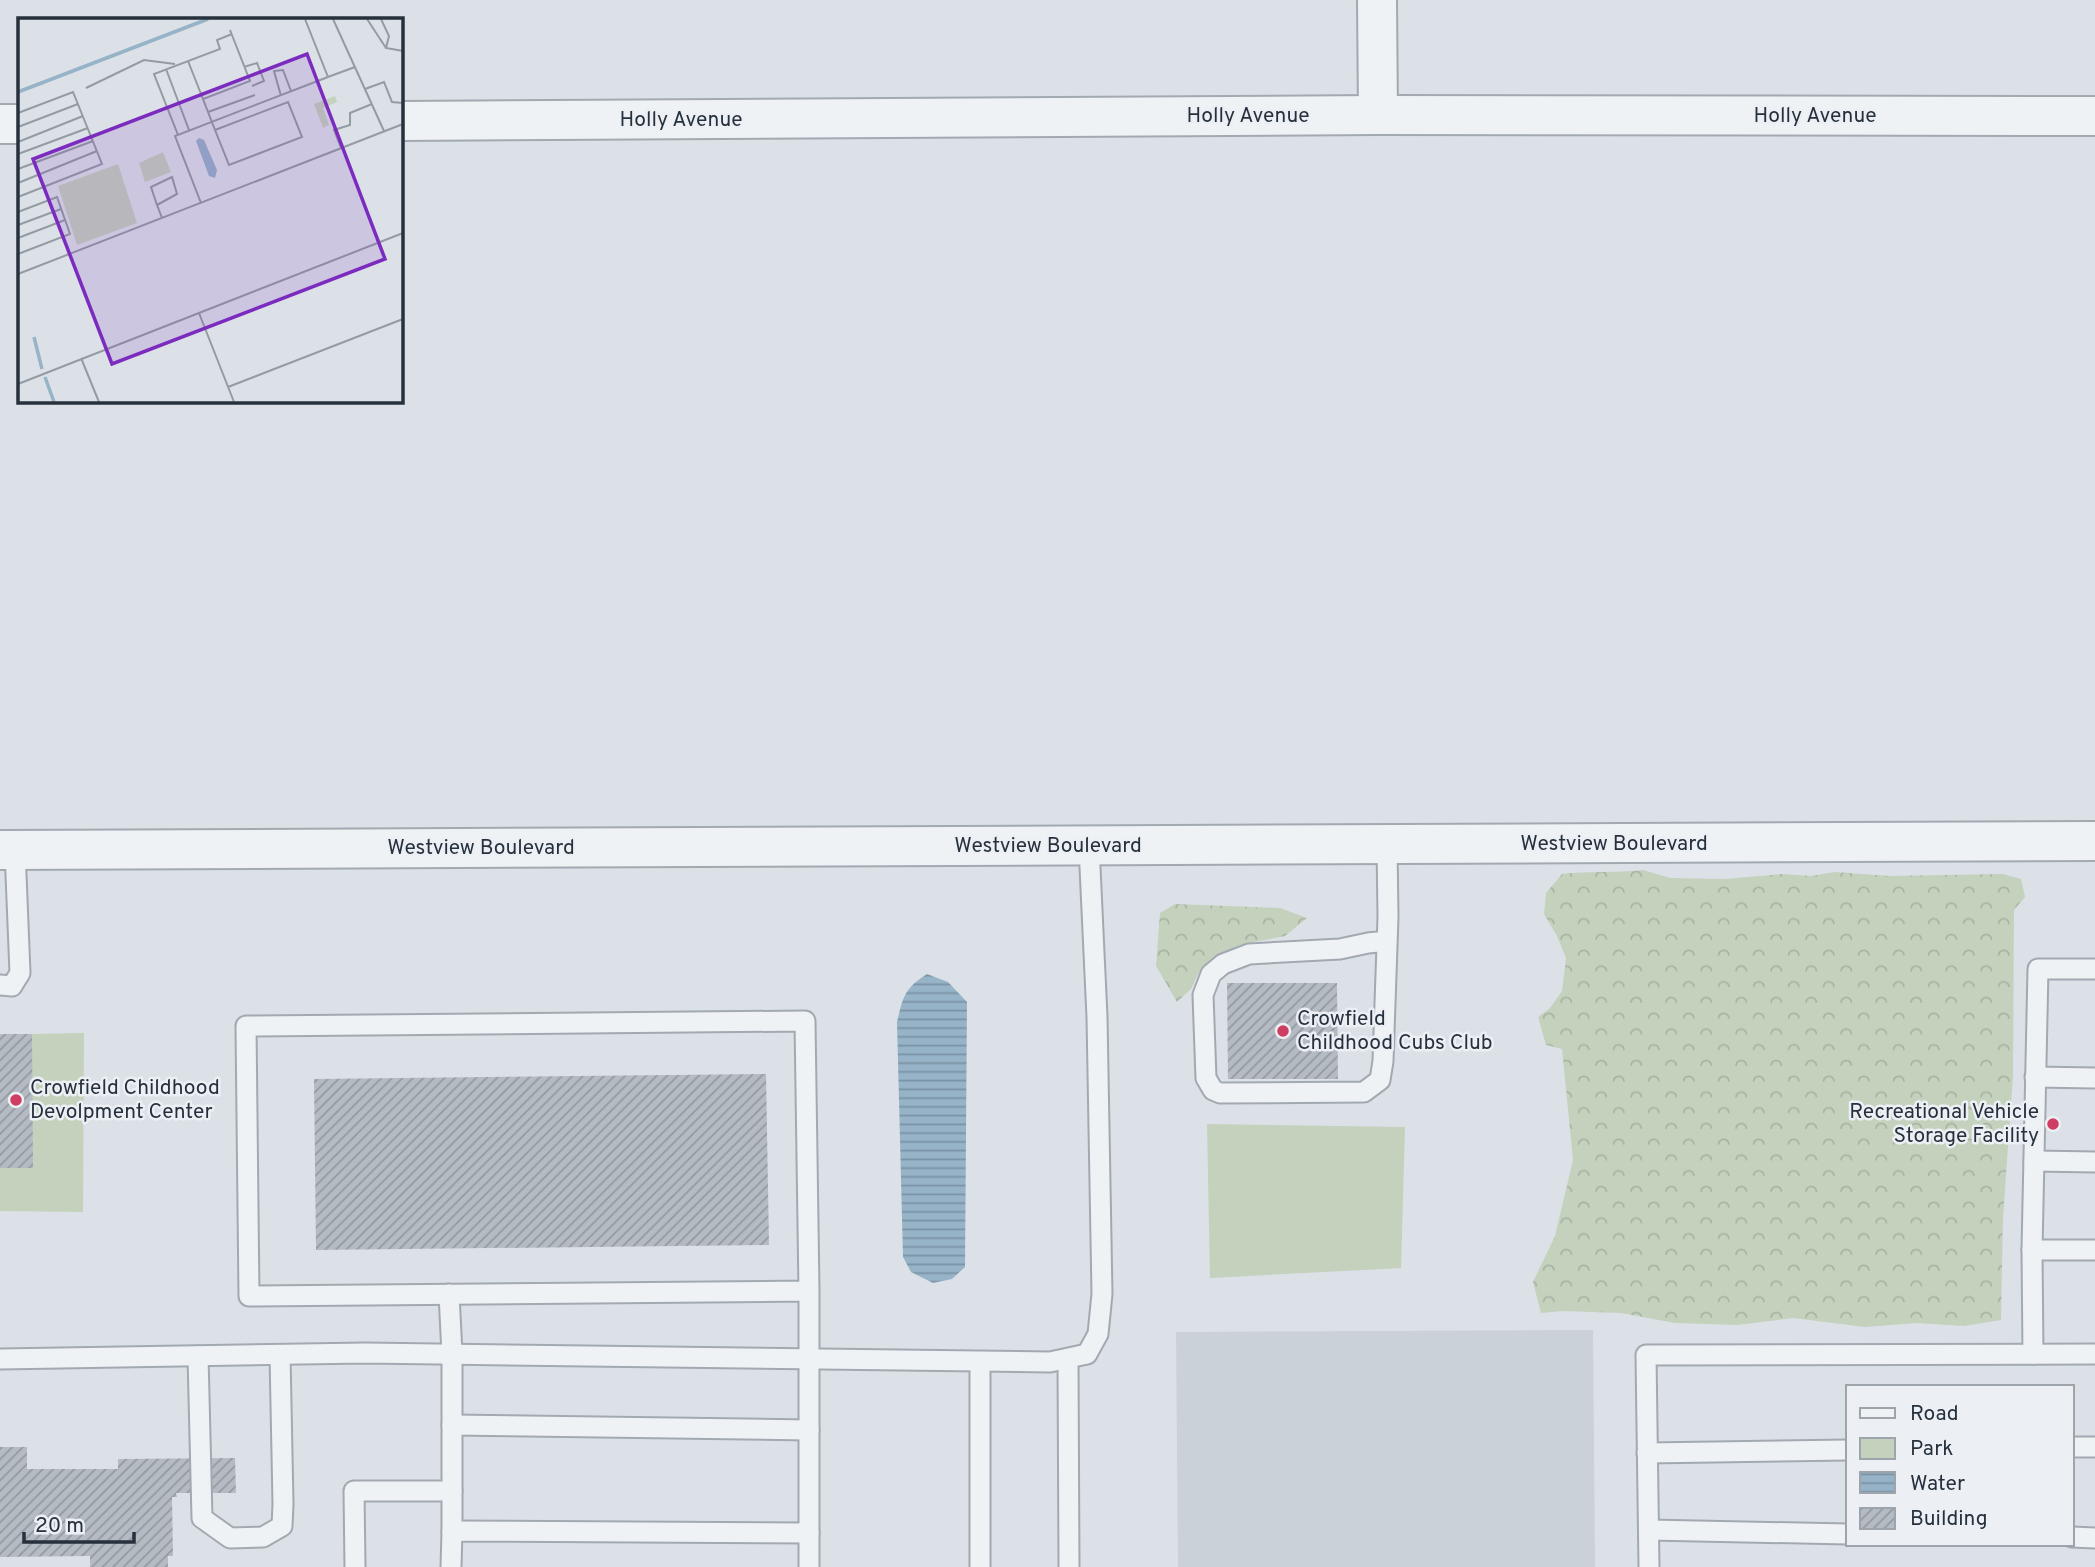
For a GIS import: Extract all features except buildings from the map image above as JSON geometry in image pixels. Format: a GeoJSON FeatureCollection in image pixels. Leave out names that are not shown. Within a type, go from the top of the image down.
{"type":"FeatureCollection","features":[{"type":"Feature","properties":{"kind":"street"},"geometry":{"type":"LineString","coordinates":[[1377,0],[1378,116]]}},
{"type":"Feature","properties":{"kind":"street","name":"Holly Avenue"},"geometry":{"type":"LineString","coordinates":[[402,121],[1378,116],[2095,116]]}},
{"type":"Feature","properties":{"kind":"street"},"geometry":{"type":"LineString","coordinates":[[0,124],[18,124]]}},
{"type":"Feature","properties":{"kind":"street","name":"Westview Boulevard"},"geometry":{"type":"LineString","coordinates":[[8,850],[2095,841]]}},
{"type":"Feature","properties":{"kind":"lane"},"geometry":{"type":"LineString","coordinates":[[1387,845],[1387,941],[1380,1080],[1364,1092],[1220,1093],[1213,1090],[1206,1078],[1203,995],[1212,974],[1223,964],[1250,954],[1340,949],[1387,941]]}},
{"type":"Feature","properties":{"kind":"lane"},"geometry":{"type":"LineString","coordinates":[[0,1359],[452,1354],[1050,1362],[1087,1354],[1098,1334],[1102,1294],[1097,1017],[1088,846]]}},
{"type":"Feature","properties":{"kind":"lane"},"geometry":{"type":"LineString","coordinates":[[0,985],[12,986],[20,972],[8,850]]}},
{"type":"Feature","properties":{"kind":"lane"},"geometry":{"type":"LineString","coordinates":[[2033,1354],[2032,1250],[2038,969],[2095,969]]}},
{"type":"Feature","properties":{"kind":"lane"},"geometry":{"type":"LineString","coordinates":[[809,1567],[810,1291],[805,1021],[246,1026],[249,1296],[810,1291]]}},
{"type":"Feature","properties":{"kind":"lane"},"geometry":{"type":"LineString","coordinates":[[2035,1077],[2095,1077]]}},
{"type":"Feature","properties":{"kind":"lane"},"geometry":{"type":"LineString","coordinates":[[2034,1161],[2095,1162]]}},
{"type":"Feature","properties":{"kind":"lane"},"geometry":{"type":"LineString","coordinates":[[2032,1250],[2095,1250]]}},
{"type":"Feature","properties":{"kind":"lane"},"geometry":{"type":"LineString","coordinates":[[449,1294],[452,1354],[452,1567]]}},
{"type":"Feature","properties":{"kind":"lane"},"geometry":{"type":"LineString","coordinates":[[1649,1567],[1646,1355],[2095,1354]]}},
{"type":"Feature","properties":{"kind":"lane"},"geometry":{"type":"LineString","coordinates":[[198,1356],[202,1518],[230,1538],[263,1537],[282,1526],[284,1504],[280,1355]]}},
{"type":"Feature","properties":{"kind":"lane"},"geometry":{"type":"LineString","coordinates":[[1068,1359],[1069,1567]]}},
{"type":"Feature","properties":{"kind":"lane"},"geometry":{"type":"LineString","coordinates":[[980,1362],[980,1567]]}},
{"type":"Feature","properties":{"kind":"lane"},"geometry":{"type":"LineString","coordinates":[[452,1425],[809,1430]]}},
{"type":"Feature","properties":{"kind":"lane"},"geometry":{"type":"LineString","coordinates":[[2074,1447],[2095,1447]]}},
{"type":"Feature","properties":{"kind":"lane"},"geometry":{"type":"LineString","coordinates":[[1647,1453],[1846,1450]]}},
{"type":"Feature","properties":{"kind":"lane"},"geometry":{"type":"LineString","coordinates":[[355,1567],[354,1491],[452,1491]]}},
{"type":"Feature","properties":{"kind":"lane"},"geometry":{"type":"LineString","coordinates":[[1648,1530],[1846,1534]]}},
{"type":"Feature","properties":{"kind":"lane"},"geometry":{"type":"LineString","coordinates":[[452,1531],[809,1533]]}},
{"type":"Feature","properties":{"kind":"lane"},"geometry":{"type":"LineString","coordinates":[[2074,1537],[2095,1538]]}},
{"type":"Feature","properties":{"kind":"shaded area"},"geometry":{"type":"Polygon","coordinates":[[[1593,1330],[1595,1567],[1178,1567],[1176,1332],[1593,1330]]]}},
{"type":"Feature","properties":{"kind":"green space"},"geometry":{"type":"Polygon","coordinates":[[[1643,870],[1670,878],[1725,879],[1782,874],[1811,876],[1835,872],[1889,876],[2003,874],[2021,879],[2025,897],[2014,910],[2013,1075],[2003,1218],[2001,1320],[1964,1326],[1917,1323],[1865,1327],[1793,1318],[1737,1325],[1675,1323],[1621,1313],[1541,1313],[1533,1282],[1555,1236],[1573,1160],[1562,1049],[1546,1045],[1538,1017],[1550,1008],[1562,991],[1566,958],[1544,914],[1546,893],[1562,874],[1643,870]]]}},
{"type":"Feature","properties":{"kind":"green space"},"geometry":{"type":"Polygon","coordinates":[[[1175,904],[1280,908],[1307,918],[1285,936],[1254,942],[1213,960],[1198,974],[1191,989],[1177,1002],[1156,966],[1160,913],[1175,904]]]}},
{"type":"Feature","properties":{"kind":"green space"},"geometry":{"type":"Polygon","coordinates":[[[84,1033],[83,1212],[0,1211],[0,1168],[32,1034],[84,1033]]]}},
{"type":"Feature","properties":{"kind":"green space"},"geometry":{"type":"Polygon","coordinates":[[[1207,1124],[1405,1127],[1401,1268],[1210,1278],[1207,1124]]]}},
{"type":"Feature","properties":{"kind":"water"},"geometry":{"type":"Polygon","coordinates":[[[927,974],[948,982],[967,1002],[965,1267],[952,1279],[933,1283],[911,1272],[903,1257],[897,1022],[906,994],[927,974]]]}},
{"type":"Feature","properties":{"kind":"place","name":"Crowfield Childhood Cubs Club"},"geometry":{"type":"Point","coordinates":[1283,1031]}},
{"type":"Feature","properties":{"kind":"place","name":"Crowfield Childhood Devolpment Center"},"geometry":{"type":"Point","coordinates":[16,1100]}},
{"type":"Feature","properties":{"kind":"place","name":"Recreational Vehicle Storage Facility"},"geometry":{"type":"Point","coordinates":[2053,1124]}}]}
